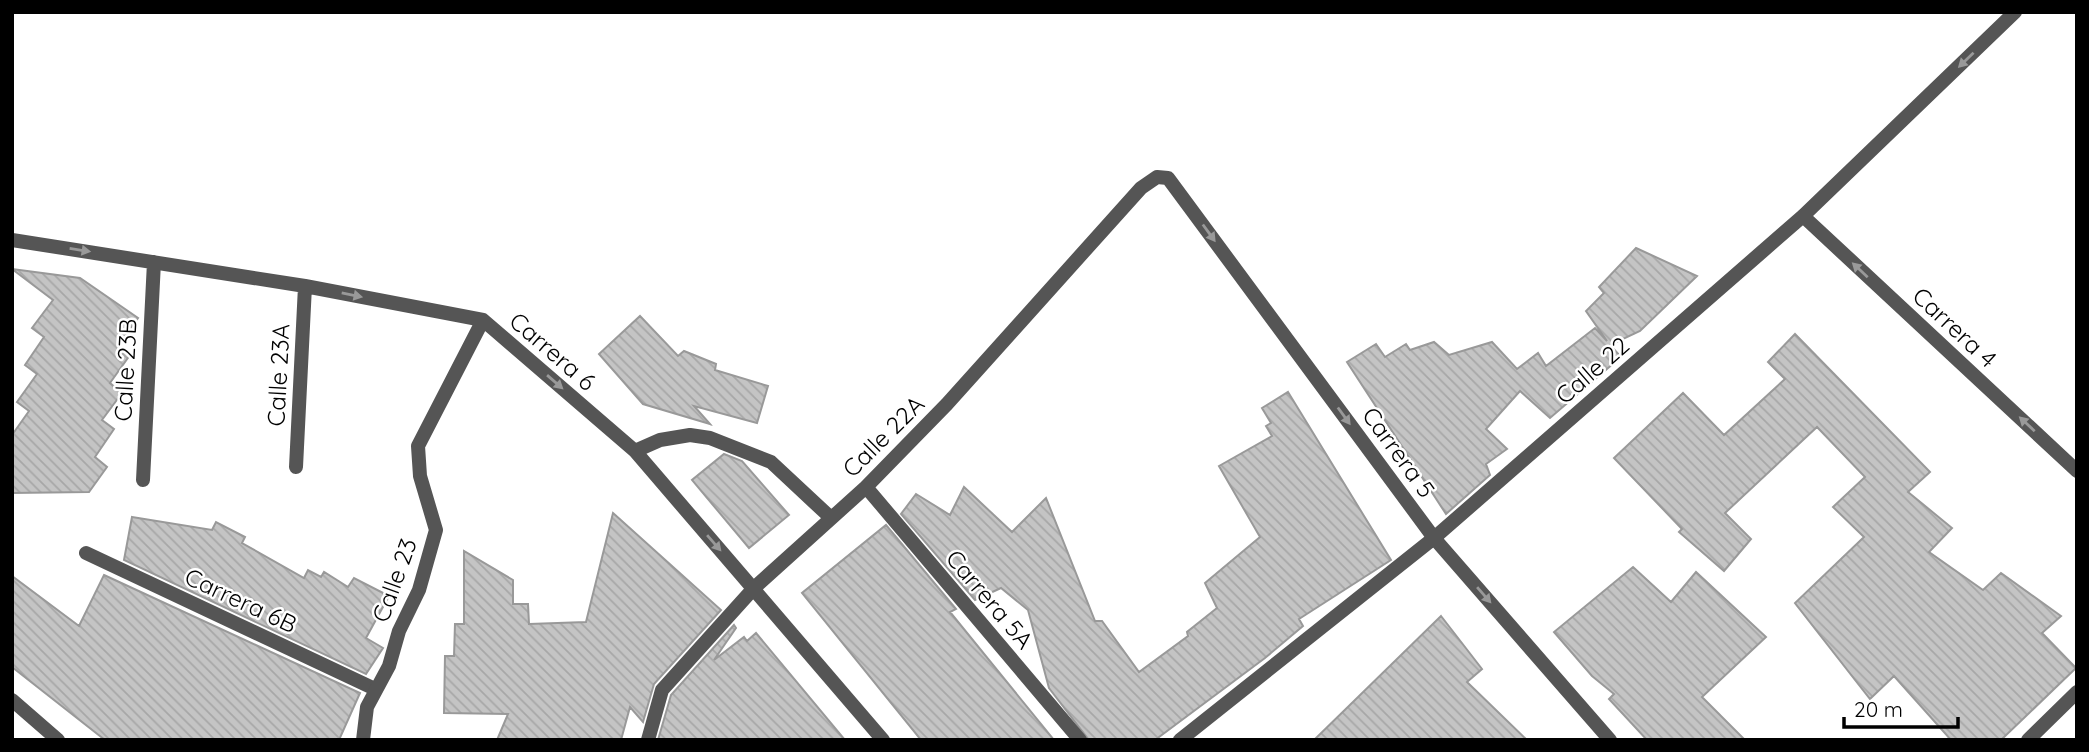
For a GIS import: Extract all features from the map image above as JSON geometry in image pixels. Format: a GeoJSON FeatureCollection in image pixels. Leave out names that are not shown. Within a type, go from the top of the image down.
{"type":"FeatureCollection","features":[{"type":"Feature","properties":{"kind":"street","name":"Calle 22"},"geometry":{"type":"LineString","coordinates":[[1180,740],[1434,538],[1803,216],[2015,12]]}},
{"type":"Feature","properties":{"kind":"street","name":"Calle 22A"},"geometry":{"type":"LineString","coordinates":[[648,740],[662,690],[754,588],[866,487],[947,404],[1147,182],[1157,177],[1168,178]]}},
{"type":"Feature","properties":{"kind":"street","name":"Carrera 5"},"geometry":{"type":"LineString","coordinates":[[1168,178],[1434,538],[1610,740]]}},
{"type":"Feature","properties":{"kind":"street","name":"Carrera 4"},"geometry":{"type":"LineString","coordinates":[[1803,216],[2077,471]]}},
{"type":"Feature","properties":{"kind":"street","name":"Carrera 6"},"geometry":{"type":"LineString","coordinates":[[12,240],[304,286],[483,320],[635,451],[883,740]]}},
{"type":"Feature","properties":{"kind":"street","name":"Calle 23B"},"geometry":{"type":"LineString","coordinates":[[142,480],[154,262]]}},
{"type":"Feature","properties":{"kind":"street","name":"Calle 23A"},"geometry":{"type":"LineString","coordinates":[[296,467],[304,286]]}},
{"type":"Feature","properties":{"kind":"street","name":"Calle 23"},"geometry":{"type":"LineString","coordinates":[[363,740],[367,707],[389,666],[399,632],[419,590],[436,530],[420,476],[418,446],[483,320]]}},
{"type":"Feature","properties":{"kind":"street"},"geometry":{"type":"LineString","coordinates":[[635,451],[660,440],[690,435],[710,438],[771,462],[831,518]]}},
{"type":"Feature","properties":{"kind":"street","name":"Carrera 5A"},"geometry":{"type":"LineString","coordinates":[[866,487],[1080,740]]}},
{"type":"Feature","properties":{"kind":"street","name":"Carrera 6B"},"geometry":{"type":"LineString","coordinates":[[86,553],[376,689]]}},
{"type":"Feature","properties":{"kind":"street"},"geometry":{"type":"LineString","coordinates":[[2028,740],[2077,692]]}},
{"type":"Feature","properties":{"kind":"street"},"geometry":{"type":"LineString","coordinates":[[12,700],[58,740]]}},
{"type":"Feature","properties":{"kind":"building"},"geometry":{"type":"Polygon","coordinates":[[[1636,248],[1697,276],[1640,331],[1610,345],[1621,357],[1550,418],[1520,391],[1486,429],[1507,449],[1486,464],[1490,475],[1446,514],[1347,362],[1376,344],[1385,357],[1406,344],[1410,350],[1434,342],[1449,355],[1492,342],[1517,369],[1538,353],[1546,366],[1595,328],[1607,341],[1586,311],[1604,293],[1599,287],[1636,248]]]}},
{"type":"Feature","properties":{"kind":"building"},"geometry":{"type":"Polygon","coordinates":[[[12,269],[80,278],[138,318],[118,346],[130,355],[110,383],[122,393],[102,420],[114,429],[95,457],[107,467],[89,492],[12,493],[12,435],[29,411],[17,402],[37,374],[25,365],[44,337],[32,328],[53,300],[12,269]]]}},
{"type":"Feature","properties":{"kind":"building"},"geometry":{"type":"Polygon","coordinates":[[[640,316],[678,356],[684,351],[716,364],[715,370],[768,386],[757,423],[694,406],[710,424],[643,404],[599,354],[640,316]]]}},
{"type":"Feature","properties":{"kind":"building"},"geometry":{"type":"Polygon","coordinates":[[[1795,334],[1930,472],[1908,492],[1952,528],[1929,552],[1983,590],[2001,573],[2061,616],[2042,633],[2076,668],[2001,740],[1951,740],[1894,676],[1870,699],[1795,603],[1864,537],[1833,507],[1865,477],[1817,427],[1725,513],[1751,539],[1724,571],[1679,532],[1682,529],[1614,458],[1683,393],[1724,435],[1785,379],[1768,362],[1795,334]]]}},
{"type":"Feature","properties":{"kind":"building"},"geometry":{"type":"Polygon","coordinates":[[[1288,392],[1391,560],[1299,619],[1303,626],[1265,658],[1155,740],[1089,740],[1049,688],[1028,610],[1001,588],[975,600],[901,514],[916,494],[950,515],[964,487],[1012,532],[1046,498],[1095,621],[1102,621],[1139,672],[1188,636],[1187,632],[1217,608],[1205,583],[1260,537],[1219,466],[1272,436],[1266,426],[1271,423],[1262,408],[1288,392]]]}},
{"type":"Feature","properties":{"kind":"building"},"geometry":{"type":"Polygon","coordinates":[[[724,454],[742,461],[789,515],[749,548],[692,480],[724,454]]]}},
{"type":"Feature","properties":{"kind":"building"},"geometry":{"type":"Polygon","coordinates":[[[613,513],[721,610],[654,684],[643,722],[630,707],[621,740],[497,740],[508,714],[444,713],[445,656],[454,656],[455,624],[464,624],[464,551],[513,580],[513,604],[528,604],[529,624],[586,622],[613,513]]]}},
{"type":"Feature","properties":{"kind":"building"},"geometry":{"type":"Polygon","coordinates":[[[132,517],[212,530],[216,522],[245,537],[242,543],[304,578],[308,570],[321,577],[324,572],[348,587],[354,578],[389,596],[366,638],[383,648],[366,674],[124,560],[132,517]]]}},
{"type":"Feature","properties":{"kind":"building"},"geometry":{"type":"Polygon","coordinates":[[[886,525],[956,609],[950,612],[1054,740],[921,740],[802,593],[886,525]]]}},
{"type":"Feature","properties":{"kind":"building"},"geometry":{"type":"Polygon","coordinates":[[[1633,567],[1671,602],[1696,572],[1766,637],[1702,697],[1745,740],[1647,740],[1609,699],[1614,694],[1592,676],[1554,632],[1633,567]]]}},
{"type":"Feature","properties":{"kind":"building"},"geometry":{"type":"Polygon","coordinates":[[[104,575],[360,693],[339,740],[105,740],[12,667],[12,576],[79,626],[104,575]]]}},
{"type":"Feature","properties":{"kind":"building"},"geometry":{"type":"Polygon","coordinates":[[[1441,616],[1482,669],[1467,682],[1527,740],[1314,740],[1441,616]]]}},
{"type":"Feature","properties":{"kind":"building"},"geometry":{"type":"Polygon","coordinates":[[[734,625],[736,628],[714,660],[744,637],[747,641],[756,633],[845,740],[658,740],[671,695],[734,625]]]}}]}
